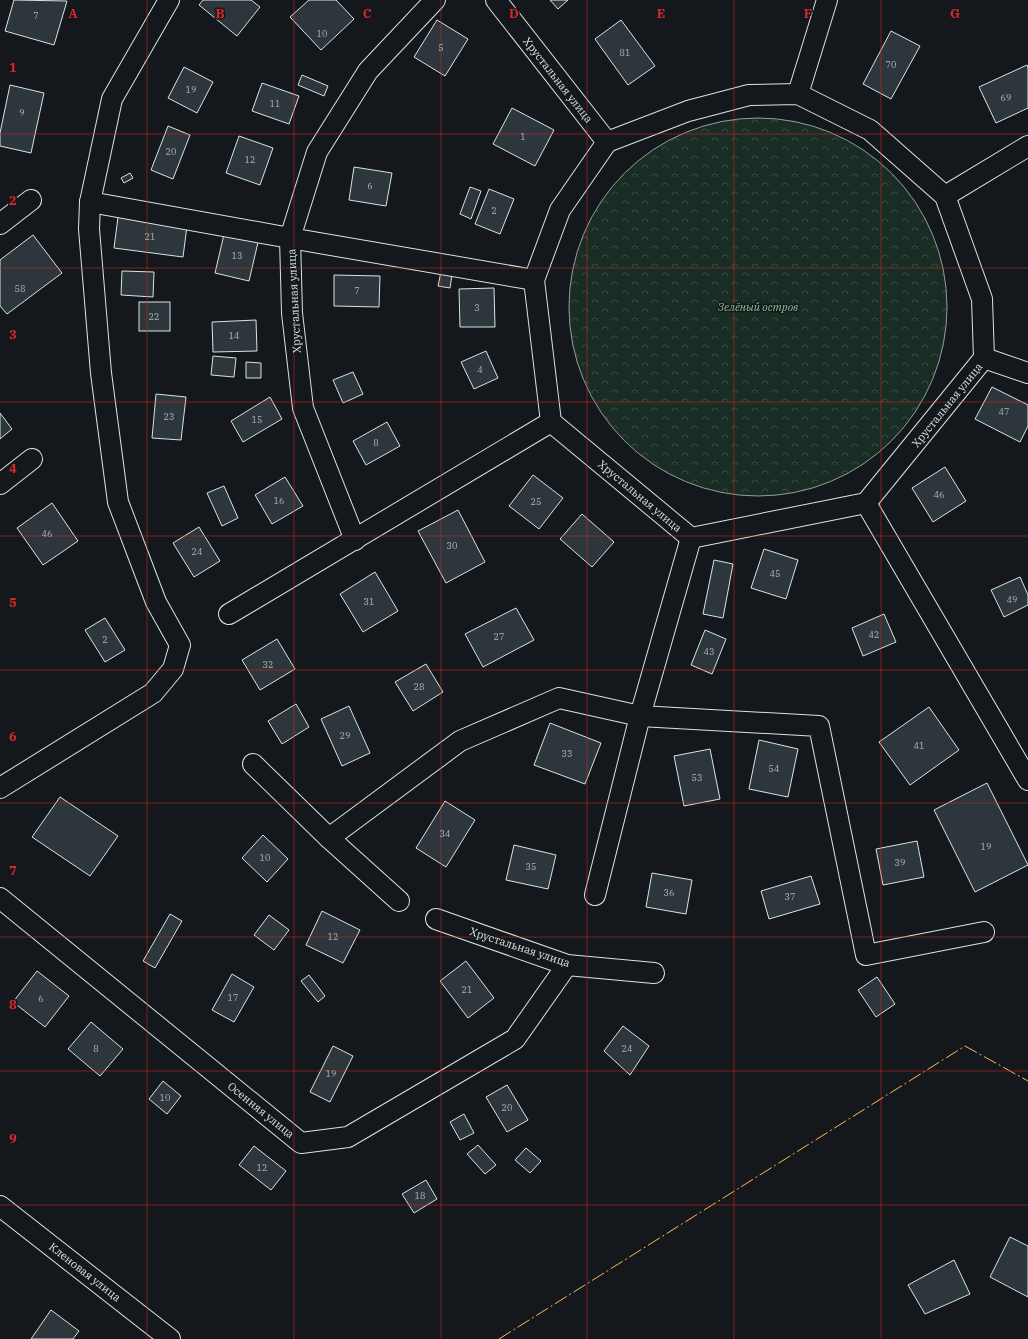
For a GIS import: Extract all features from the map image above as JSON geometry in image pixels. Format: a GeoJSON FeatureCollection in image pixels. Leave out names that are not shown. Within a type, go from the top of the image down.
{"type":"FeatureCollection","features":[{"type":"Feature","properties":{"kind":"street"},"geometry":{"type":"LineString","coordinates":[[0,788],[153,693],[173,669],[180,645],[156,602],[118,502],[101,373],[89,229],[90,202],[112,99],[169,0]]}},
{"type":"Feature","properties":{"kind":"street","name":"Хрустальная улица"},"geometry":{"type":"LineString","coordinates":[[355,540],[303,408],[292,313],[290,238],[317,152],[368,71],[435,0]]}},
{"type":"Feature","properties":{"kind":"street","name":"Хрустальная улица"},"geometry":{"type":"LineString","coordinates":[[496,0],[607,142],[688,111],[748,95],[798,94],[870,130],[945,196],[982,299],[984,358],[866,503],[691,538],[551,422]]}},
{"type":"Feature","properties":{"kind":"street"},"geometry":{"type":"LineString","coordinates":[[798,94],[828,0]]}},
{"type":"Feature","properties":{"kind":"street"},"geometry":{"type":"LineString","coordinates":[[229,614],[551,422],[534,280],[560,210],[607,142]]}},
{"type":"Feature","properties":{"kind":"street"},"geometry":{"type":"LineString","coordinates":[[945,196],[1028,146]]}},
{"type":"Feature","properties":{"kind":"street"},"geometry":{"type":"LineString","coordinates":[[0,224],[31,200]]}},
{"type":"Feature","properties":{"kind":"street"},"geometry":{"type":"LineString","coordinates":[[90,202],[534,280]]}},
{"type":"Feature","properties":{"kind":"street"},"geometry":{"type":"LineString","coordinates":[[984,358],[1028,373]]}},
{"type":"Feature","properties":{"kind":"street"},"geometry":{"type":"LineString","coordinates":[[0,484],[32,459]]}},
{"type":"Feature","properties":{"kind":"street"},"geometry":{"type":"LineString","coordinates":[[866,503],[1028,780]]}},
{"type":"Feature","properties":{"kind":"street"},"geometry":{"type":"LineString","coordinates":[[595,895],[640,716],[691,538]]}},
{"type":"Feature","properties":{"kind":"street"},"geometry":{"type":"LineString","coordinates":[[329,838],[460,741],[559,698],[640,716],[819,726],[866,955],[984,932]]}},
{"type":"Feature","properties":{"kind":"street"},"geometry":{"type":"LineString","coordinates":[[254,764],[329,838],[399,901]]}},
{"type":"Feature","properties":{"kind":"street","name":"Осенняя улица"},"geometry":{"type":"LineString","coordinates":[[0,898],[301,1143],[348,1137],[515,1039],[567,965]]}},
{"type":"Feature","properties":{"kind":"street","name":"Хрустальная улица"},"geometry":{"type":"LineString","coordinates":[[436,919],[567,965],[654,973]]}},
{"type":"Feature","properties":{"kind":"street","name":"Кленовая улица"},"geometry":{"type":"LineString","coordinates":[[0,1206],[170,1339]]}},
{"type":"Feature","properties":{"kind":"green space","name":"Зелёный остров"},"geometry":{"type":"Polygon","coordinates":[[[758,118],[777,119],[813,126],[847,140],[878,161],[904,187],[925,218],[939,252],[946,288],[946,326],[939,362],[925,396],[904,427],[878,453],[847,474],[813,488],[777,495],[758,496],[739,495],[703,488],[669,474],[638,453],[612,427],[591,396],[577,362],[570,326],[569,307],[570,288],[577,252],[591,218],[612,187],[638,161],[669,140],[703,126],[739,119],[758,118]]]}},
{"type":"Feature","properties":{"kind":"building"},"geometry":{"type":"Polygon","coordinates":[[[14,0],[67,1],[54,45],[5,31],[14,0]]]}},
{"type":"Feature","properties":{"kind":"building"},"geometry":{"type":"Polygon","coordinates":[[[203,0],[251,0],[260,7],[237,36],[199,5],[203,0]]]}},
{"type":"Feature","properties":{"kind":"building"},"geometry":{"type":"Polygon","coordinates":[[[309,0],[336,0],[354,19],[321,50],[290,17],[309,0]]]}},
{"type":"Feature","properties":{"kind":"building"},"geometry":{"type":"Polygon","coordinates":[[[550,0],[568,0],[558,9],[550,0]]]}},
{"type":"Feature","properties":{"kind":"building"},"geometry":{"type":"Polygon","coordinates":[[[437,20],[468,39],[445,76],[414,57],[437,20]]]}},
{"type":"Feature","properties":{"kind":"building"},"geometry":{"type":"Polygon","coordinates":[[[621,20],[655,66],[628,85],[595,39],[621,20]]]}},
{"type":"Feature","properties":{"kind":"building"},"geometry":{"type":"Polygon","coordinates":[[[891,31],[920,46],[891,99],[863,84],[891,31]]]}},
{"type":"Feature","properties":{"kind":"building"},"geometry":{"type":"Polygon","coordinates":[[[1027,65],[1028,108],[996,123],[979,87],[1027,65]]]}},
{"type":"Feature","properties":{"kind":"building"},"geometry":{"type":"Polygon","coordinates":[[[184,67],[213,82],[197,113],[168,98],[184,67]]]}},
{"type":"Feature","properties":{"kind":"building"},"geometry":{"type":"Polygon","coordinates":[[[302,75],[328,86],[324,96],[298,85],[302,75]]]}},
{"type":"Feature","properties":{"kind":"building"},"geometry":{"type":"Polygon","coordinates":[[[262,83],[299,96],[289,124],[252,111],[262,83]]]}},
{"type":"Feature","properties":{"kind":"building"},"geometry":{"type":"Polygon","coordinates":[[[10,85],[44,93],[31,153],[0,146],[0,133],[10,85]]]}},
{"type":"Feature","properties":{"kind":"building"},"geometry":{"type":"Polygon","coordinates":[[[512,108],[554,130],[535,166],[493,144],[512,108]]]}},
{"type":"Feature","properties":{"kind":"building"},"geometry":{"type":"Polygon","coordinates":[[[168,126],[190,135],[173,179],[151,170],[168,126]]]}},
{"type":"Feature","properties":{"kind":"building"},"geometry":{"type":"Polygon","coordinates":[[[239,136],[273,148],[260,185],[226,173],[239,136]]]}},
{"type":"Feature","properties":{"kind":"building"},"geometry":{"type":"Polygon","coordinates":[[[354,167],[392,173],[386,206],[349,200],[354,167]]]}},
{"type":"Feature","properties":{"kind":"building"},"geometry":{"type":"Polygon","coordinates":[[[130,173],[133,178],[124,183],[121,178],[130,173]]]}},
{"type":"Feature","properties":{"kind":"building"},"geometry":{"type":"Polygon","coordinates":[[[470,187],[481,191],[471,219],[460,214],[470,187]]]}},
{"type":"Feature","properties":{"kind":"building"},"geometry":{"type":"Polygon","coordinates":[[[489,189],[514,199],[500,234],[475,224],[489,189]]]}},
{"type":"Feature","properties":{"kind":"building"},"geometry":{"type":"Polygon","coordinates":[[[118,217],[187,226],[183,257],[114,248],[118,217]]]}},
{"type":"Feature","properties":{"kind":"building"},"geometry":{"type":"Polygon","coordinates":[[[225,230],[259,238],[249,281],[215,273],[225,230]]]}},
{"type":"Feature","properties":{"kind":"building"},"geometry":{"type":"Polygon","coordinates":[[[33,235],[62,273],[7,314],[0,306],[0,260],[33,235]]]}},
{"type":"Feature","properties":{"kind":"building"},"geometry":{"type":"Polygon","coordinates":[[[122,271],[154,272],[153,297],[121,295],[122,271]]]}},
{"type":"Feature","properties":{"kind":"building"},"geometry":{"type":"Polygon","coordinates":[[[441,272],[452,275],[450,288],[438,286],[441,272]]]}},
{"type":"Feature","properties":{"kind":"building"},"geometry":{"type":"Polygon","coordinates":[[[334,275],[380,276],[379,307],[334,306],[334,275]]]}},
{"type":"Feature","properties":{"kind":"building"},"geometry":{"type":"Polygon","coordinates":[[[494,288],[495,327],[460,327],[459,289],[494,288]]]}},
{"type":"Feature","properties":{"kind":"building"},"geometry":{"type":"Polygon","coordinates":[[[139,302],[170,302],[170,331],[139,331],[139,302]]]}},
{"type":"Feature","properties":{"kind":"building"},"geometry":{"type":"Polygon","coordinates":[[[256,320],[257,351],[213,352],[212,322],[256,320]]]}},
{"type":"Feature","properties":{"kind":"building"},"geometry":{"type":"Polygon","coordinates":[[[486,351],[498,378],[474,389],[461,362],[486,351]]]}},
{"type":"Feature","properties":{"kind":"building"},"geometry":{"type":"Polygon","coordinates":[[[213,356],[236,358],[234,377],[211,375],[213,356]]]}},
{"type":"Feature","properties":{"kind":"building"},"geometry":{"type":"Polygon","coordinates":[[[246,362],[261,363],[261,378],[246,378],[246,362]]]}},
{"type":"Feature","properties":{"kind":"building"},"geometry":{"type":"Polygon","coordinates":[[[353,372],[363,394],[343,403],[333,380],[353,372]]]}},
{"type":"Feature","properties":{"kind":"building"},"geometry":{"type":"Polygon","coordinates":[[[992,387],[1028,405],[1028,426],[1020,442],[975,419],[992,387]]]}},
{"type":"Feature","properties":{"kind":"building"},"geometry":{"type":"Polygon","coordinates":[[[156,394],[186,397],[181,440],[152,438],[156,394]]]}},
{"type":"Feature","properties":{"kind":"building"},"geometry":{"type":"Polygon","coordinates":[[[270,397],[282,419],[243,442],[231,421],[270,397]]]}},
{"type":"Feature","properties":{"kind":"building"},"geometry":{"type":"Polygon","coordinates":[[[0,413],[12,429],[0,439],[0,413]]]}},
{"type":"Feature","properties":{"kind":"building"},"geometry":{"type":"Polygon","coordinates":[[[387,422],[400,446],[366,465],[353,441],[387,422]]]}},
{"type":"Feature","properties":{"kind":"building"},"geometry":{"type":"Polygon","coordinates":[[[945,467],[966,501],[933,522],[912,488],[945,467]]]}},
{"type":"Feature","properties":{"kind":"building"},"geometry":{"type":"Polygon","coordinates":[[[533,475],[563,498],[539,529],[509,506],[533,475]]]}},
{"type":"Feature","properties":{"kind":"building"},"geometry":{"type":"Polygon","coordinates":[[[285,477],[303,506],[272,524],[255,495],[285,477]]]}},
{"type":"Feature","properties":{"kind":"building"},"geometry":{"type":"Polygon","coordinates":[[[224,486],[238,518],[222,526],[207,493],[224,486]]]}},
{"type":"Feature","properties":{"kind":"building"},"geometry":{"type":"Polygon","coordinates":[[[52,503],[78,541],[43,565],[17,528],[52,503]]]}},
{"type":"Feature","properties":{"kind":"building"},"geometry":{"type":"Polygon","coordinates":[[[458,510],[485,562],[446,583],[418,531],[458,510]]]}},
{"type":"Feature","properties":{"kind":"building"},"geometry":{"type":"Polygon","coordinates":[[[582,514],[614,542],[592,567],[560,539],[582,514]]]}},
{"type":"Feature","properties":{"kind":"building"},"geometry":{"type":"Polygon","coordinates":[[[199,527],[220,561],[194,577],[173,543],[199,527]]]}},
{"type":"Feature","properties":{"kind":"building"},"geometry":{"type":"Polygon","coordinates":[[[764,549],[798,560],[786,599],[751,588],[764,549]]]}},
{"type":"Feature","properties":{"kind":"building"},"geometry":{"type":"Polygon","coordinates":[[[714,560],[733,564],[723,618],[703,614],[714,560]]]}},
{"type":"Feature","properties":{"kind":"building"},"geometry":{"type":"Polygon","coordinates":[[[375,572],[398,611],[363,632],[340,594],[375,572]]]}},
{"type":"Feature","properties":{"kind":"building"},"geometry":{"type":"Polygon","coordinates":[[[1020,577],[1028,595],[1028,605],[1004,617],[991,590],[1020,577]]]}},
{"type":"Feature","properties":{"kind":"building"},"geometry":{"type":"Polygon","coordinates":[[[516,608],[534,640],[483,667],[465,634],[516,608]]]}},
{"type":"Feature","properties":{"kind":"building"},"geometry":{"type":"Polygon","coordinates":[[[884,614],[896,642],[863,656],[852,628],[884,614]]]}},
{"type":"Feature","properties":{"kind":"building"},"geometry":{"type":"Polygon","coordinates":[[[105,618],[125,650],[105,662],[85,630],[105,618]]]}},
{"type":"Feature","properties":{"kind":"building"},"geometry":{"type":"Polygon","coordinates":[[[705,630],[726,639],[712,674],[691,665],[705,630]]]}},
{"type":"Feature","properties":{"kind":"building"},"geometry":{"type":"Polygon","coordinates":[[[277,639],[295,669],[260,690],[242,660],[277,639]]]}},
{"type":"Feature","properties":{"kind":"building"},"geometry":{"type":"Polygon","coordinates":[[[426,664],[443,692],[413,711],[395,682],[426,664]]]}},
{"type":"Feature","properties":{"kind":"building"},"geometry":{"type":"Polygon","coordinates":[[[296,704],[309,727],[282,744],[268,721],[296,704]]]}},
{"type":"Feature","properties":{"kind":"building"},"geometry":{"type":"Polygon","coordinates":[[[349,706],[370,753],[342,766],[321,719],[349,706]]]}},
{"type":"Feature","properties":{"kind":"building"},"geometry":{"type":"Polygon","coordinates":[[[929,707],[959,750],[910,785],[879,742],[929,707]]]}},
{"type":"Feature","properties":{"kind":"building"},"geometry":{"type":"Polygon","coordinates":[[[550,723],[601,743],[585,784],[534,765],[550,723]]]}},
{"type":"Feature","properties":{"kind":"building"},"geometry":{"type":"Polygon","coordinates":[[[759,740],[798,749],[788,797],[749,789],[759,740]]]}},
{"type":"Feature","properties":{"kind":"building"},"geometry":{"type":"Polygon","coordinates":[[[710,749],[720,799],[684,806],[674,756],[710,749]]]}},
{"type":"Feature","properties":{"kind":"building"},"geometry":{"type":"Polygon","coordinates":[[[987,783],[1028,865],[975,892],[934,810],[987,783]]]}},
{"type":"Feature","properties":{"kind":"building"},"geometry":{"type":"Polygon","coordinates":[[[60,797],[118,836],[90,876],[32,837],[60,797]]]}},
{"type":"Feature","properties":{"kind":"building"},"geometry":{"type":"Polygon","coordinates":[[[445,801],[475,820],[446,867],[416,848],[445,801]]]}},
{"type":"Feature","properties":{"kind":"building"},"geometry":{"type":"Polygon","coordinates":[[[263,835],[288,859],[267,882],[242,858],[263,835]]]}},
{"type":"Feature","properties":{"kind":"building"},"geometry":{"type":"Polygon","coordinates":[[[917,841],[924,877],[883,885],[876,849],[917,841]]]}},
{"type":"Feature","properties":{"kind":"building"},"geometry":{"type":"Polygon","coordinates":[[[514,845],[556,855],[548,889],[506,880],[514,845]]]}},
{"type":"Feature","properties":{"kind":"building"},"geometry":{"type":"Polygon","coordinates":[[[652,873],[692,880],[686,914],[646,907],[652,873]]]}},
{"type":"Feature","properties":{"kind":"building"},"geometry":{"type":"Polygon","coordinates":[[[811,876],[820,904],[769,919],[761,891],[811,876]]]}},
{"type":"Feature","properties":{"kind":"building"},"geometry":{"type":"Polygon","coordinates":[[[322,911],[360,930],[343,963],[306,945],[322,911]]]}},
{"type":"Feature","properties":{"kind":"building"},"geometry":{"type":"Polygon","coordinates":[[[170,914],[182,921],[155,968],[143,961],[170,914]]]}},
{"type":"Feature","properties":{"kind":"building"},"geometry":{"type":"Polygon","coordinates":[[[269,915],[289,930],[274,950],[254,935],[269,915]]]}},
{"type":"Feature","properties":{"kind":"building"},"geometry":{"type":"Polygon","coordinates":[[[466,961],[494,998],[468,1018],[440,981],[466,961]]]}},
{"type":"Feature","properties":{"kind":"building"},"geometry":{"type":"Polygon","coordinates":[[[37,971],[69,996],[45,1027],[13,1002],[37,971]]]}},
{"type":"Feature","properties":{"kind":"building"},"geometry":{"type":"Polygon","coordinates":[[[232,974],[254,987],[234,1022],[212,1010],[232,974]]]}},
{"type":"Feature","properties":{"kind":"building"},"geometry":{"type":"Polygon","coordinates":[[[309,975],[325,996],[318,1002],[301,981],[309,975]]]}},
{"type":"Feature","properties":{"kind":"building"},"geometry":{"type":"Polygon","coordinates":[[[877,977],[895,1004],[876,1017],[858,990],[877,977]]]}},
{"type":"Feature","properties":{"kind":"building"},"geometry":{"type":"Polygon","coordinates":[[[91,1022],[123,1049],[100,1076],[68,1049],[91,1022]]]}},
{"type":"Feature","properties":{"kind":"building"},"geometry":{"type":"Polygon","coordinates":[[[623,1026],[649,1046],[630,1075],[604,1051],[623,1026]]]}},
{"type":"Feature","properties":{"kind":"building"},"geometry":{"type":"Polygon","coordinates":[[[333,1046],[353,1056],[330,1102],[310,1092],[333,1046]]]}},
{"type":"Feature","properties":{"kind":"building"},"geometry":{"type":"Polygon","coordinates":[[[163,1081],[181,1096],[167,1114],[149,1099],[163,1081]]]}},
{"type":"Feature","properties":{"kind":"building"},"geometry":{"type":"Polygon","coordinates":[[[507,1085],[528,1120],[507,1132],[486,1097],[507,1085]]]}},
{"type":"Feature","properties":{"kind":"building"},"geometry":{"type":"Polygon","coordinates":[[[464,1114],[474,1133],[460,1140],[450,1122],[464,1114]]]}},
{"type":"Feature","properties":{"kind":"building"},"geometry":{"type":"Polygon","coordinates":[[[478,1145],[496,1165],[485,1174],[467,1154],[478,1145]]]}},
{"type":"Feature","properties":{"kind":"building"},"geometry":{"type":"Polygon","coordinates":[[[254,1146],[286,1171],[271,1190],[239,1165],[254,1146]]]}},
{"type":"Feature","properties":{"kind":"building"},"geometry":{"type":"Polygon","coordinates":[[[526,1148],[541,1161],[530,1173],[515,1160],[526,1148]]]}},
{"type":"Feature","properties":{"kind":"building"},"geometry":{"type":"Polygon","coordinates":[[[426,1180],[437,1199],[414,1213],[402,1194],[426,1180]]]}},
{"type":"Feature","properties":{"kind":"building"},"geometry":{"type":"Polygon","coordinates":[[[1010,1237],[1028,1246],[1028,1297],[990,1277],[1010,1237]]]}},
{"type":"Feature","properties":{"kind":"building"},"geometry":{"type":"Polygon","coordinates":[[[954,1260],[970,1294],[925,1314],[908,1285],[954,1260]]]}},
{"type":"Feature","properties":{"kind":"building"},"geometry":{"type":"Polygon","coordinates":[[[51,1310],[79,1331],[73,1339],[31,1339],[51,1310]]]}},
{"type":"Feature","properties":{"kind":"power"},"geometry":{"type":"LineString","coordinates":[[499,1339],[965,1046],[1028,1081]]}}]}
